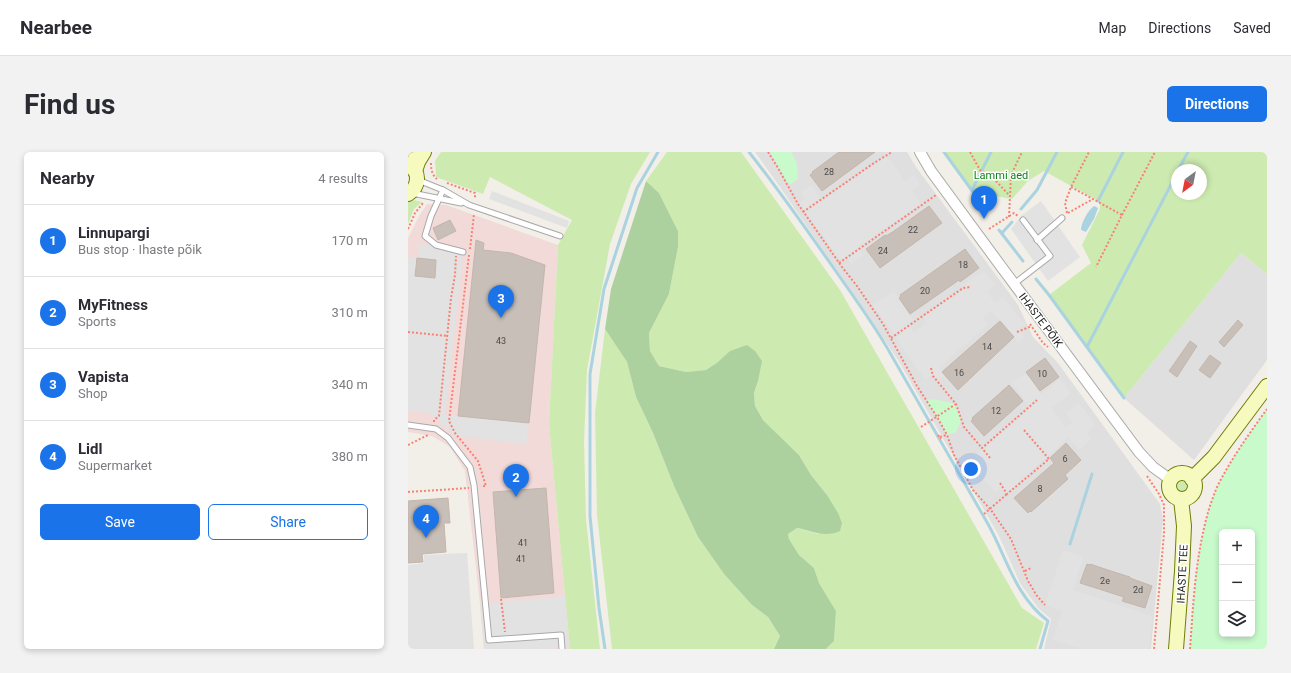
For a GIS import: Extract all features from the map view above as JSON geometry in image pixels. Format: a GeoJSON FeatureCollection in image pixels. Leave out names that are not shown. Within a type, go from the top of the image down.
{"type":"FeatureCollection","features":[{"type":"Feature","properties":{"kind":"street"},"geometry":{"type":"LineString","coordinates":[[408,157],[412,152]]}},
{"type":"Feature","properties":{"kind":"street","name":"IHASTE PÕIK"},"geometry":{"type":"LineString","coordinates":[[920,152],[931,171],[1139,452],[1171,480]]}},
{"type":"Feature","properties":{"kind":"street"},"geometry":{"type":"LineString","coordinates":[[409,193],[416,185],[413,172],[418,162],[427,155]]}},
{"type":"Feature","properties":{"kind":"street"},"geometry":{"type":"LineString","coordinates":[[1192,479],[1214,457],[1267,386]]}},
{"type":"Feature","properties":{"kind":"street"},"geometry":{"type":"LineString","coordinates":[[1185,474],[1192,479],[1194,486],[1192,494],[1189,496],[1182,499],[1171,493],[1169,484],[1177,475],[1185,474]]}},
{"type":"Feature","properties":{"kind":"street","name":"IHASTE TEE"},"geometry":{"type":"LineString","coordinates":[[1176,649],[1184,526],[1182,499]]}},
{"type":"Feature","properties":{"kind":"lane"},"geometry":{"type":"LineString","coordinates":[[413,172],[435,187],[443,190],[466,204]]}},
{"type":"Feature","properties":{"kind":"lane"},"geometry":{"type":"LineString","coordinates":[[443,190],[431,216],[425,236],[436,245],[463,252]]}},
{"type":"Feature","properties":{"kind":"lane"},"geometry":{"type":"LineString","coordinates":[[409,193],[466,204],[560,236]]}},
{"type":"Feature","properties":{"kind":"lane"},"geometry":{"type":"LineString","coordinates":[[1038,240],[1062,218]]}},
{"type":"Feature","properties":{"kind":"lane"},"geometry":{"type":"LineString","coordinates":[[1014,284],[1050,256],[1023,220]]}},
{"type":"Feature","properties":{"kind":"lane"},"geometry":{"type":"LineString","coordinates":[[408,426],[436,429],[448,438],[470,467],[474,487],[489,640],[561,635],[562,649]]}},
{"type":"Feature","properties":{"kind":"path"},"geometry":{"type":"LineString","coordinates":[[768,152],[803,212],[883,324],[916,386],[937,417],[946,434],[954,455],[973,490],[991,510],[1011,539],[1028,581],[1037,596],[1045,605]]}},
{"type":"Feature","properties":{"kind":"path"},"geometry":{"type":"LineString","coordinates":[[803,212],[892,152]]}},
{"type":"Feature","properties":{"kind":"path"},"geometry":{"type":"LineString","coordinates":[[970,152],[980,170],[994,179],[1010,196]]}},
{"type":"Feature","properties":{"kind":"path"},"geometry":{"type":"LineString","coordinates":[[1009,217],[1011,175],[1022,152]]}},
{"type":"Feature","properties":{"kind":"path"},"geometry":{"type":"LineString","coordinates":[[1068,213],[1064,203],[1089,152]]}},
{"type":"Feature","properties":{"kind":"path"},"geometry":{"type":"LineString","coordinates":[[1096,267],[1155,152]]}},
{"type":"Feature","properties":{"kind":"path"},"geometry":{"type":"LineString","coordinates":[[427,155],[431,169],[438,180],[435,187]]}},
{"type":"Feature","properties":{"kind":"path"},"geometry":{"type":"LineString","coordinates":[[408,492],[486,486],[478,461],[455,433],[449,422],[475,207],[475,193],[445,182]]}},
{"type":"Feature","properties":{"kind":"path"},"geometry":{"type":"LineString","coordinates":[[1071,187],[1122,215]]}},
{"type":"Feature","properties":{"kind":"path"},"geometry":{"type":"LineString","coordinates":[[839,263],[939,193]]}},
{"type":"Feature","properties":{"kind":"path"},"geometry":{"type":"LineString","coordinates":[[408,229],[415,213],[428,196]]}},
{"type":"Feature","properties":{"kind":"path"},"geometry":{"type":"LineString","coordinates":[[1062,218],[1093,199]]}},
{"type":"Feature","properties":{"kind":"path"},"geometry":{"type":"LineString","coordinates":[[989,229],[1014,213],[1023,220]]}},
{"type":"Feature","properties":{"kind":"path"},"geometry":{"type":"LineString","coordinates":[[408,446],[427,436],[433,429],[434,420],[439,416],[451,298],[455,275],[456,250]]}},
{"type":"Feature","properties":{"kind":"path"},"geometry":{"type":"LineString","coordinates":[[891,338],[963,288],[970,287]]}},
{"type":"Feature","properties":{"kind":"path"},"geometry":{"type":"LineString","coordinates":[[1028,320],[1043,343],[1052,351]]}},
{"type":"Feature","properties":{"kind":"path"},"geometry":{"type":"LineString","coordinates":[[1017,332],[1032,326]]}},
{"type":"Feature","properties":{"kind":"path"},"geometry":{"type":"LineString","coordinates":[[408,332],[448,336]]}},
{"type":"Feature","properties":{"kind":"path"},"geometry":{"type":"LineString","coordinates":[[931,368],[933,376],[956,404],[964,427],[990,458]]}},
{"type":"Feature","properties":{"kind":"path"},"geometry":{"type":"LineString","coordinates":[[982,448],[1037,400]]}},
{"type":"Feature","properties":{"kind":"path"},"geometry":{"type":"LineString","coordinates":[[921,427],[956,404]]}},
{"type":"Feature","properties":{"kind":"path"},"geometry":{"type":"LineString","coordinates":[[1190,649],[1197,568],[1202,537],[1210,505],[1224,474],[1245,440],[1267,409]]}},
{"type":"Feature","properties":{"kind":"path"},"geometry":{"type":"LineString","coordinates":[[984,514],[991,510],[1007,494],[1049,459],[1024,430]]}},
{"type":"Feature","properties":{"kind":"path"},"geometry":{"type":"LineString","coordinates":[[940,437],[946,434]]}},
{"type":"Feature","properties":{"kind":"path"},"geometry":{"type":"LineString","coordinates":[[1146,474],[1164,505],[1164,533],[1154,649]]}},
{"type":"Feature","properties":{"kind":"path"},"geometry":{"type":"LineString","coordinates":[[1000,483],[1007,494]]}},
{"type":"Feature","properties":{"kind":"path"},"geometry":{"type":"LineString","coordinates":[[1025,571],[1031,568]]}},
{"type":"Feature","properties":{"kind":"path"},"geometry":{"type":"LineString","coordinates":[[501,599],[506,639]]}},
{"type":"Feature","properties":{"kind":"shaded area"},"geometry":{"type":"Polygon","coordinates":[[[755,152],[907,152],[916,167],[1018,305],[1033,337],[1058,363],[1160,504],[1163,519],[1151,649],[1044,649],[1051,619],[1038,608],[1020,583],[999,536],[898,360],[755,152]]]}},
{"type":"Feature","properties":{"kind":"shaded area"},"geometry":{"type":"Polygon","coordinates":[[[887,155],[905,181],[914,175],[920,185],[912,191],[921,204],[858,247],[864,255],[851,264],[846,257],[840,260],[799,203],[805,198],[801,192],[812,185],[822,201],[887,155]]]}},
{"type":"Feature","properties":{"kind":"shaded area"},"geometry":{"type":"Polygon","coordinates":[[[492,191],[569,221],[567,228],[489,199],[492,191]]]}},
{"type":"Feature","properties":{"kind":"shaded area"},"geometry":{"type":"Polygon","coordinates":[[[1041,201],[1080,257],[1048,281],[1011,229],[1021,216],[1041,201]]]}},
{"type":"Feature","properties":{"kind":"shaded area"},"geometry":{"type":"Polygon","coordinates":[[[427,204],[446,205],[558,245],[549,424],[570,649],[484,649],[465,471],[450,447],[432,436],[408,432],[408,238],[427,204]]]}},
{"type":"Feature","properties":{"kind":"shaded area"},"geometry":{"type":"Polygon","coordinates":[[[419,244],[463,252],[445,415],[529,423],[526,444],[456,436],[429,413],[408,411],[408,257],[418,258],[419,244]]]}},
{"type":"Feature","properties":{"kind":"shaded area"},"geometry":{"type":"Polygon","coordinates":[[[1241,253],[1267,274],[1267,360],[1194,460],[1124,398],[1241,253]]]}},
{"type":"Feature","properties":{"kind":"shaded area"},"geometry":{"type":"Polygon","coordinates":[[[984,271],[996,285],[987,292],[995,303],[1003,297],[1025,325],[1019,330],[1025,337],[1019,343],[991,311],[983,318],[988,324],[939,368],[944,376],[938,381],[933,375],[925,380],[896,338],[902,334],[899,330],[894,334],[873,305],[894,291],[913,320],[908,324],[914,333],[927,323],[923,317],[965,289],[963,285],[984,271]]]}},
{"type":"Feature","properties":{"kind":"shaded area"},"geometry":{"type":"Polygon","coordinates":[[[1026,373],[1041,394],[1060,379],[1071,394],[1051,408],[1066,427],[1073,422],[1066,413],[1079,403],[1095,425],[1087,434],[1091,439],[1080,450],[1068,438],[1006,494],[1001,488],[996,493],[973,467],[978,462],[974,457],[1030,408],[1012,383],[1026,373]]]}},
{"type":"Feature","properties":{"kind":"shaded area"},"geometry":{"type":"Polygon","coordinates":[[[1063,550],[1083,557],[1073,590],[1152,616],[1149,649],[1082,649],[1053,640],[1062,611],[1045,605],[1063,550]]]}},
{"type":"Feature","properties":{"kind":"shaded area"},"geometry":{"type":"Polygon","coordinates":[[[467,553],[474,649],[408,649],[408,565],[424,563],[424,555],[467,553]]]}},
{"type":"Feature","properties":{"kind":"shaded area"},"geometry":{"type":"Polygon","coordinates":[[[565,596],[569,647],[549,649],[484,649],[480,604],[565,596]]]}},
{"type":"Feature","properties":{"kind":"green space"},"geometry":{"type":"Polygon","coordinates":[[[441,152],[650,152],[631,184],[610,244],[587,370],[584,442],[586,519],[600,649],[570,649],[549,424],[558,245],[572,220],[490,177],[483,194],[436,177],[435,161],[441,152]]]}},
{"type":"Feature","properties":{"kind":"green space"},"geometry":{"type":"Polygon","coordinates":[[[667,152],[741,152],[840,290],[1022,608],[1044,623],[1036,649],[826,649],[834,641],[836,611],[819,583],[814,568],[799,555],[789,539],[788,534],[797,528],[818,534],[827,495],[811,475],[799,455],[763,420],[755,406],[754,393],[758,381],[718,362],[706,370],[686,372],[659,366],[650,351],[649,333],[669,294],[678,247],[678,231],[659,193],[646,181],[667,152]]]}},
{"type":"Feature","properties":{"kind":"green space"},"geometry":{"type":"Polygon","coordinates":[[[770,152],[791,152],[797,163],[798,179],[791,184],[788,184],[770,152]]]}},
{"type":"Feature","properties":{"kind":"green space","name":"Lammi aed"},"geometry":{"type":"Polygon","coordinates":[[[944,152],[1267,152],[1267,274],[1241,253],[1124,398],[1049,295],[1091,263],[1082,245],[1100,209],[1100,202],[1044,171],[1028,181],[1012,199],[979,193],[972,190],[944,152]]]}},
{"type":"Feature","properties":{"kind":"green space"},"geometry":{"type":"Polygon","coordinates":[[[646,181],[659,193],[678,231],[678,247],[669,294],[649,333],[650,351],[659,366],[686,372],[706,370],[730,351],[747,345],[755,351],[762,361],[754,393],[755,406],[763,420],[799,455],[811,475],[827,495],[842,523],[840,531],[834,533],[824,534],[797,528],[788,534],[789,539],[799,555],[814,568],[819,583],[836,611],[834,641],[826,649],[774,649],[780,636],[768,617],[752,605],[724,574],[698,537],[674,486],[653,433],[636,397],[627,362],[605,329],[611,289],[646,181]]]}},
{"type":"Feature","properties":{"kind":"green space"},"geometry":{"type":"Polygon","coordinates":[[[414,200],[422,202],[414,209],[408,224],[408,202],[414,200]]]}},
{"type":"Feature","properties":{"kind":"green space"},"geometry":{"type":"Polygon","coordinates":[[[605,329],[627,362],[636,397],[653,433],[674,486],[698,537],[724,574],[752,605],[768,617],[780,636],[774,649],[612,649],[597,515],[595,413],[605,329]]]}},
{"type":"Feature","properties":{"kind":"green space"},"geometry":{"type":"Polygon","coordinates":[[[929,399],[956,404],[961,421],[956,432],[947,435],[927,403],[929,399]]]}},
{"type":"Feature","properties":{"kind":"green space"},"geometry":{"type":"Polygon","coordinates":[[[1267,409],[1267,649],[1190,649],[1193,602],[1205,524],[1217,487],[1240,447],[1267,409]]]}},
{"type":"Feature","properties":{"kind":"green space"},"geometry":{"type":"Polygon","coordinates":[[[1177,477],[1185,477],[1190,482],[1188,493],[1185,495],[1177,495],[1172,490],[1172,482],[1177,477]]]}},
{"type":"Feature","properties":{"kind":"water"},"geometry":{"type":"Polygon","coordinates":[[[1094,206],[1098,208],[1094,219],[1086,232],[1081,230],[1085,217],[1089,210],[1094,206]]]}},
{"type":"Feature","properties":{"kind":"building"},"geometry":{"type":"Polygon","coordinates":[[[839,152],[875,152],[822,191],[810,175],[839,152]]]}},
{"type":"Feature","properties":{"kind":"building"},"geometry":{"type":"Polygon","coordinates":[[[929,206],[942,223],[880,268],[866,249],[929,206]]]}},
{"type":"Feature","properties":{"kind":"building"},"geometry":{"type":"Polygon","coordinates":[[[450,220],[456,231],[438,240],[433,228],[450,220]]]}},
{"type":"Feature","properties":{"kind":"building"},"geometry":{"type":"Polygon","coordinates":[[[476,240],[484,243],[483,250],[511,253],[545,265],[529,423],[458,416],[476,240]]]}},
{"type":"Feature","properties":{"kind":"building"},"geometry":{"type":"Polygon","coordinates":[[[965,249],[979,268],[910,314],[899,298],[901,296],[900,295],[965,249]]]}},
{"type":"Feature","properties":{"kind":"building"},"geometry":{"type":"Polygon","coordinates":[[[417,258],[436,260],[435,278],[415,276],[417,258]]]}},
{"type":"Feature","properties":{"kind":"building"},"geometry":{"type":"Polygon","coordinates":[[[1238,320],[1243,325],[1224,347],[1219,342],[1238,320]]]}},
{"type":"Feature","properties":{"kind":"building"},"geometry":{"type":"Polygon","coordinates":[[[1000,321],[1014,337],[958,390],[942,372],[1000,321]]]}},
{"type":"Feature","properties":{"kind":"building"},"geometry":{"type":"Polygon","coordinates":[[[1190,341],[1197,346],[1177,377],[1169,371],[1190,341]]]}},
{"type":"Feature","properties":{"kind":"building"},"geometry":{"type":"Polygon","coordinates":[[[1210,355],[1221,363],[1210,378],[1199,370],[1210,355]]]}},
{"type":"Feature","properties":{"kind":"building"},"geometry":{"type":"Polygon","coordinates":[[[1045,358],[1059,377],[1040,391],[1026,372],[1045,358]]]}},
{"type":"Feature","properties":{"kind":"building"},"geometry":{"type":"Polygon","coordinates":[[[1009,385],[1023,401],[984,436],[971,421],[973,419],[972,418],[1009,385]]]}},
{"type":"Feature","properties":{"kind":"building"},"geometry":{"type":"Polygon","coordinates":[[[1066,443],[1081,460],[1065,475],[1068,479],[1028,513],[1014,498],[1054,463],[1050,458],[1066,443]]]}},
{"type":"Feature","properties":{"kind":"building"},"geometry":{"type":"Polygon","coordinates":[[[546,488],[554,593],[501,598],[493,492],[546,488]]]}},
{"type":"Feature","properties":{"kind":"building"},"geometry":{"type":"Polygon","coordinates":[[[448,498],[450,523],[444,523],[446,552],[422,554],[423,562],[408,563],[408,501],[448,498]]]}},
{"type":"Feature","properties":{"kind":"building"},"geometry":{"type":"Polygon","coordinates":[[[1087,564],[1130,577],[1152,586],[1145,608],[1122,601],[1124,597],[1080,583],[1087,564]]]}},
{"type":"Feature","properties":{"kind":"waterway"},"geometry":{"type":"LineString","coordinates":[[605,649],[599,608],[590,516],[590,374],[604,289],[637,188],[658,152]]}},
{"type":"Feature","properties":{"kind":"waterway"},"geometry":{"type":"LineString","coordinates":[[749,152],[803,225],[876,330],[988,524],[1013,576],[1027,600],[1048,621],[1040,649]]}},
{"type":"Feature","properties":{"kind":"waterway"},"geometry":{"type":"LineString","coordinates":[[944,152],[986,210]]}},
{"type":"Feature","properties":{"kind":"waterway"},"geometry":{"type":"LineString","coordinates":[[972,190],[991,152]]}},
{"type":"Feature","properties":{"kind":"waterway"},"geometry":{"type":"LineString","coordinates":[[1021,209],[1037,190],[1057,152]]}},
{"type":"Feature","properties":{"kind":"waterway"},"geometry":{"type":"LineString","coordinates":[[1098,201],[1123,152]]}},
{"type":"Feature","properties":{"kind":"waterway"},"geometry":{"type":"LineString","coordinates":[[1181,164],[1188,152]]}},
{"type":"Feature","properties":{"kind":"waterway"},"geometry":{"type":"LineString","coordinates":[[1087,347],[1171,185]]}},
{"type":"Feature","properties":{"kind":"waterway"},"geometry":{"type":"LineString","coordinates":[[1002,233],[1012,222]]}},
{"type":"Feature","properties":{"kind":"waterway"},"geometry":{"type":"LineString","coordinates":[[999,230],[1023,261]]}},
{"type":"Feature","properties":{"kind":"waterway"},"geometry":{"type":"LineString","coordinates":[[1036,279],[1124,398]]}},
{"type":"Feature","properties":{"kind":"waterway"},"geometry":{"type":"LineString","coordinates":[[1070,544],[1092,474]]}},
{"type":"Feature","properties":{"kind":"place","name":"Linnupargi"},"geometry":{"type":"Point","coordinates":[984,219]}},
{"type":"Feature","properties":{"kind":"place","name":"Vapista"},"geometry":{"type":"Point","coordinates":[501,318]}},
{"type":"Feature","properties":{"kind":"place","name":"MyFitness"},"geometry":{"type":"Point","coordinates":[516,497]}},
{"type":"Feature","properties":{"kind":"place","name":"Lidl"},"geometry":{"type":"Point","coordinates":[426,538]}}]}
